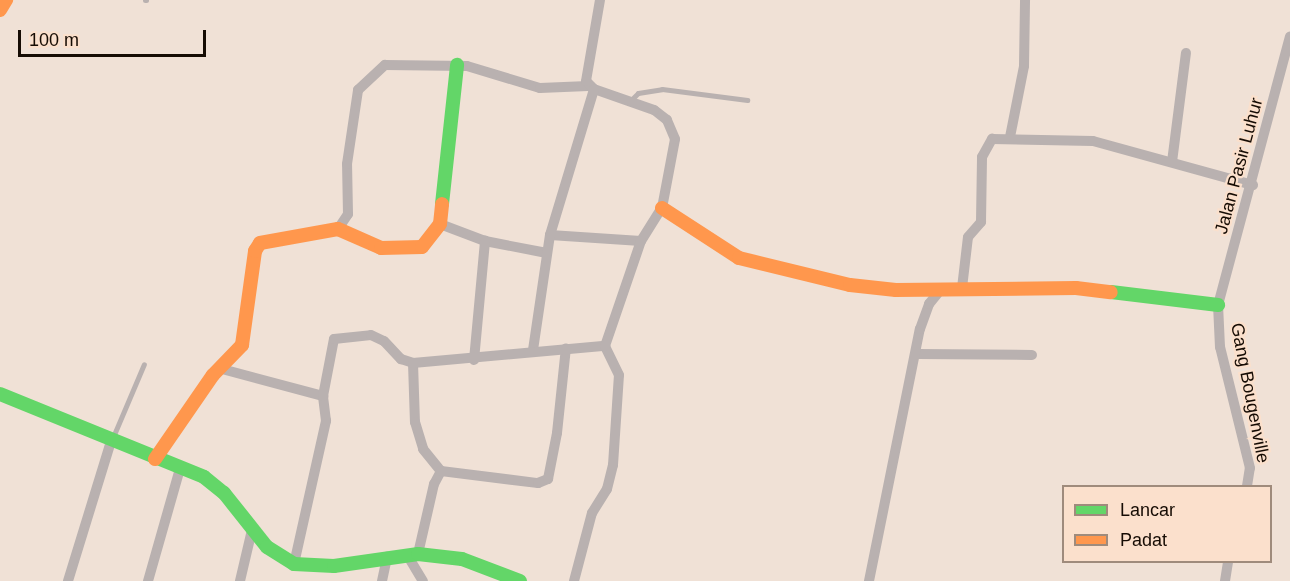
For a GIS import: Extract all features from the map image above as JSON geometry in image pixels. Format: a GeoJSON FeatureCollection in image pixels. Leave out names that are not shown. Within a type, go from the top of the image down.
{"type":"FeatureCollection","features":[{"type":"Feature","properties":{"kind":"street"},"geometry":{"type":"LineString","coordinates":[[533,350],[550,235],[591,87],[585,74],[600,0]]}},
{"type":"Feature","properties":{"kind":"street"},"geometry":{"type":"LineString","coordinates":[[1010,137],[1024,66],[1025,0]]}},
{"type":"Feature","properties":{"kind":"street","name":"Jalan Pasir Luhur"},"geometry":{"type":"LineString","coordinates":[[1218,305],[1253,185],[1290,36]]}},
{"type":"Feature","properties":{"kind":"street"},"geometry":{"type":"LineString","coordinates":[[1172,162],[1186,53]]}},
{"type":"Feature","properties":{"kind":"street"},"geometry":{"type":"LineString","coordinates":[[339,229],[348,213],[347,164],[358,90],[385,65],[457,65],[540,88],[591,87],[630,101],[667,120],[675,139],[662,208],[641,241],[605,346],[619,375],[613,465],[607,489],[592,513],[574,581]]}},
{"type":"Feature","properties":{"kind":"street"},"geometry":{"type":"LineString","coordinates":[[155,459],[213,375],[222,369],[242,345],[255,251],[260,243],[339,229],[381,248],[404,249],[422,247],[440,224],[457,65]]}},
{"type":"Feature","properties":{"kind":"street"},"geometry":{"type":"LineString","coordinates":[[962,288],[968,237],[981,222],[984,147],[992,139],[1010,137],[1092,141],[1253,185]]}},
{"type":"Feature","properties":{"kind":"street"},"geometry":{"type":"LineString","coordinates":[[662,208],[739,258],[850,285],[942,289],[1076,288],[1218,305]]}},
{"type":"Feature","properties":{"kind":"street"},"geometry":{"type":"LineString","coordinates":[[440,224],[485,241],[547,253]]}},
{"type":"Feature","properties":{"kind":"street"},"geometry":{"type":"LineString","coordinates":[[550,235],[641,241]]}},
{"type":"Feature","properties":{"kind":"street"},"geometry":{"type":"LineString","coordinates":[[474,360],[485,241]]}},
{"type":"Feature","properties":{"kind":"street"},"geometry":{"type":"LineString","coordinates":[[869,581],[929,304],[942,289]]}},
{"type":"Feature","properties":{"kind":"street","name":"Gang Bougenville"},"geometry":{"type":"LineString","coordinates":[[1218,305],[1220,347],[1250,468],[1247,485]]}},
{"type":"Feature","properties":{"kind":"street"},"geometry":{"type":"LineString","coordinates":[[294,564],[326,421],[323,396],[333,339],[371,335],[384,341],[401,359],[413,363],[474,360],[533,350],[605,346]]}},
{"type":"Feature","properties":{"kind":"street"},"geometry":{"type":"LineString","coordinates":[[413,363],[415,422],[423,449],[441,471],[538,483],[548,479],[566,348]]}},
{"type":"Feature","properties":{"kind":"street"},"geometry":{"type":"LineString","coordinates":[[918,354],[1032,355]]}},
{"type":"Feature","properties":{"kind":"street"},"geometry":{"type":"LineString","coordinates":[[222,369],[323,396]]}},
{"type":"Feature","properties":{"kind":"street"},"geometry":{"type":"LineString","coordinates":[[0,394],[204,477],[224,493],[267,547],[294,564],[333,566],[387,557],[413,556],[462,559],[520,581]]}},
{"type":"Feature","properties":{"kind":"street"},"geometry":{"type":"LineString","coordinates":[[68,581],[111,441]]}},
{"type":"Feature","properties":{"kind":"street"},"geometry":{"type":"LineString","coordinates":[[148,581],[180,469]]}},
{"type":"Feature","properties":{"kind":"street"},"geometry":{"type":"LineString","coordinates":[[423,581],[413,556],[434,484],[441,471]]}},
{"type":"Feature","properties":{"kind":"street"},"geometry":{"type":"LineString","coordinates":[[240,581],[252,530]]}},
{"type":"Feature","properties":{"kind":"street"},"geometry":{"type":"LineString","coordinates":[[382,581],[387,557]]}},
{"type":"Feature","properties":{"kind":"street"},"geometry":{"type":"LineString","coordinates":[[1225,581],[1228,563]]}},
{"type":"Feature","properties":{"kind":"lane"},"geometry":{"type":"LineString","coordinates":[[630,101],[638,93],[662,89],[747,100]]}},
{"type":"Feature","properties":{"kind":"lane"},"geometry":{"type":"LineString","coordinates":[[111,441],[144,364]]}},
{"type":"Feature","properties":{"kind":"traffic: fast"},"geometry":{"type":"LineString","coordinates":[[442,204],[457,65]]}},
{"type":"Feature","properties":{"kind":"traffic: fast"},"geometry":{"type":"LineString","coordinates":[[1111,292],[1218,305]]}},
{"type":"Feature","properties":{"kind":"traffic: fast"},"geometry":{"type":"LineString","coordinates":[[0,394],[204,477],[224,493],[267,547],[294,564],[334,566],[418,554],[462,559],[520,581]]}},
{"type":"Feature","properties":{"kind":"traffic: slow"},"geometry":{"type":"LineString","coordinates":[[0,10],[6,0]]}},
{"type":"Feature","properties":{"kind":"traffic: slow"},"geometry":{"type":"LineString","coordinates":[[155,459],[213,375],[242,345],[255,251],[260,243],[338,229],[381,248],[422,247],[440,224],[442,204]]}},
{"type":"Feature","properties":{"kind":"traffic: slow"},"geometry":{"type":"LineString","coordinates":[[662,208],[739,258],[850,285],[896,290],[1076,288],[1111,292]]}}]}
